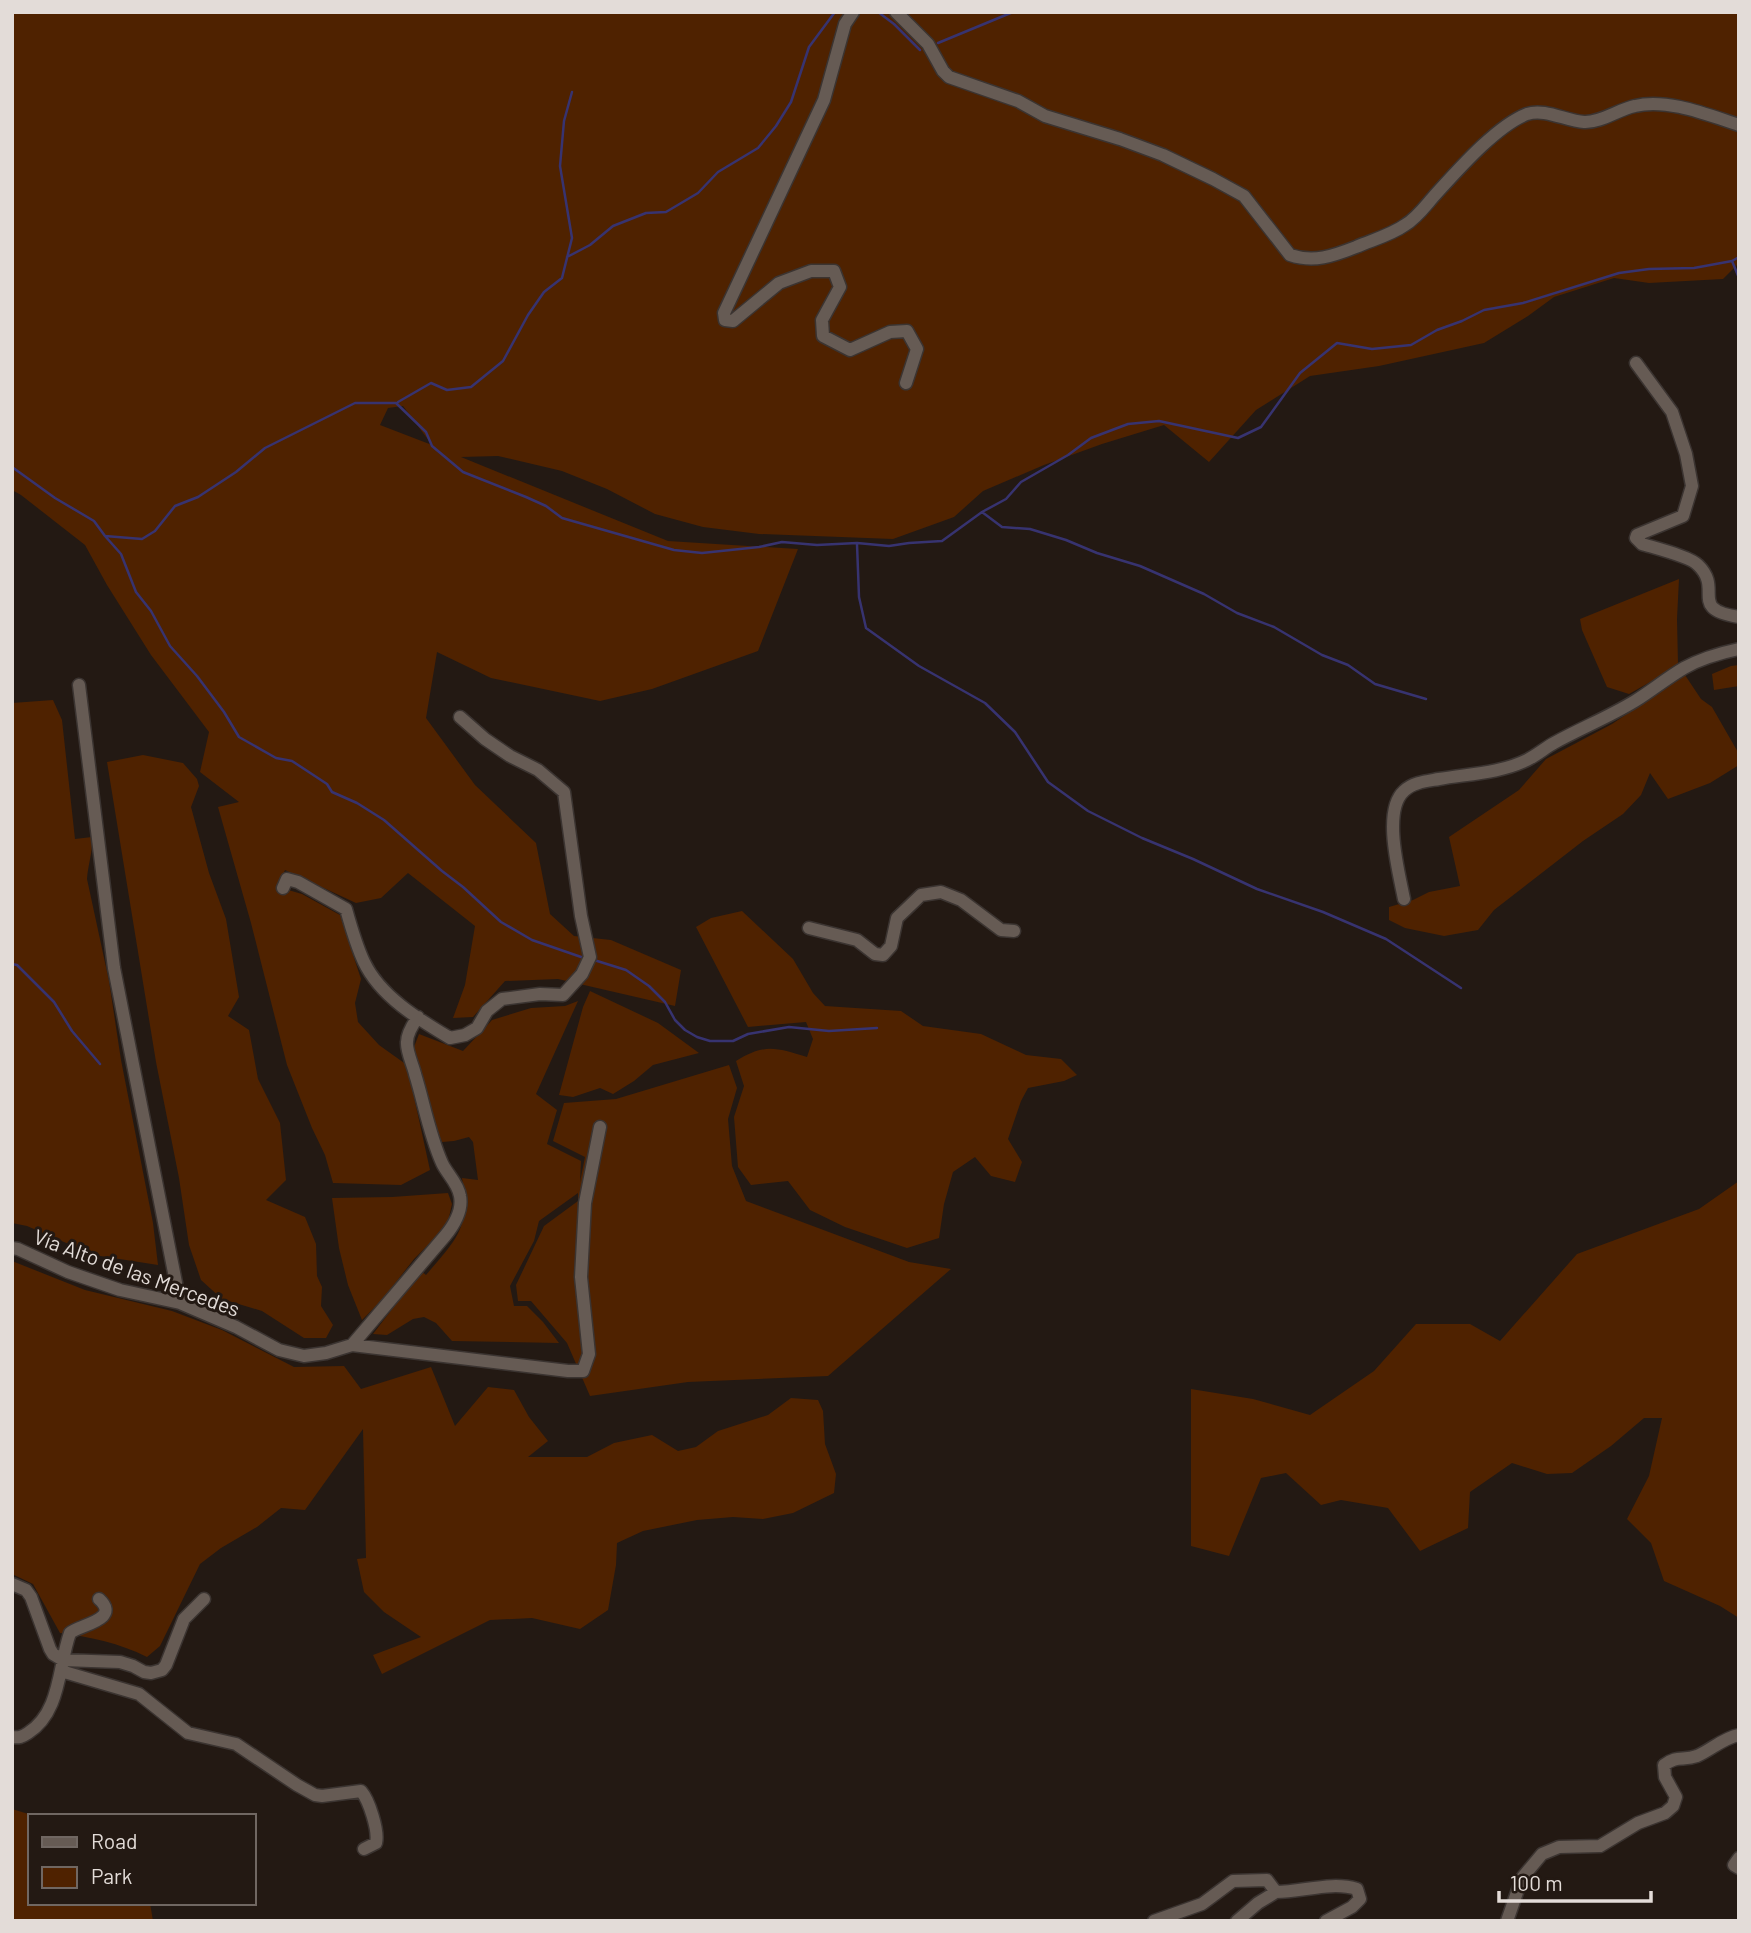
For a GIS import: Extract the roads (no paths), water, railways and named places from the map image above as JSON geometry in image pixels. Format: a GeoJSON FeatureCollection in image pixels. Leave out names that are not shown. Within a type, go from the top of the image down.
{"type":"FeatureCollection","features":[{"type":"Feature","properties":{"kind":"street"},"geometry":{"type":"LineString","coordinates":[[853,12],[845,24],[824,100],[724,313],[725,320],[733,321],[779,282],[811,271],[834,271],[839,287],[822,320],[823,337],[850,350],[890,332],[907,331],[917,349],[906,383]]}},
{"type":"Feature","properties":{"kind":"street"},"geometry":{"type":"LineString","coordinates":[[896,12],[928,44],[948,77],[1018,102],[1045,116],[1152,151],[1213,179],[1244,197],[1290,255],[1301,259],[1328,257],[1406,225],[1479,149],[1525,115],[1534,112],[1589,122],[1632,106],[1654,103],[1691,110],[1739,125]]}},
{"type":"Feature","properties":{"kind":"street"},"geometry":{"type":"LineString","coordinates":[[1636,363],[1672,412],[1686,454],[1692,486],[1684,516],[1637,535],[1636,538],[1642,544],[1696,562],[1707,576],[1709,605],[1712,609],[1739,617]]}},
{"type":"Feature","properties":{"kind":"street"},"geometry":{"type":"LineString","coordinates":[[1404,899],[1393,842],[1393,819],[1398,799],[1412,785],[1496,770],[1527,760],[1555,742],[1634,701],[1684,668],[1739,649]]}},
{"type":"Feature","properties":{"kind":"street"},"geometry":{"type":"LineString","coordinates":[[79,685],[114,968],[180,1303]]}},
{"type":"Feature","properties":{"kind":"street"},"geometry":{"type":"LineString","coordinates":[[283,888],[287,879],[298,882],[345,909],[365,963],[374,977],[394,1000],[450,1038],[466,1035],[477,1028],[487,1011],[502,999],[540,994],[564,995],[582,974],[590,957],[581,916],[564,792],[538,770],[510,757],[485,739],[460,717]]}},
{"type":"Feature","properties":{"kind":"street"},"geometry":{"type":"LineString","coordinates":[[809,928],[857,940],[875,954],[883,955],[891,947],[897,918],[921,895],[941,892],[961,900],[1001,930],[1014,931]]}},
{"type":"Feature","properties":{"kind":"street"},"geometry":{"type":"LineString","coordinates":[[352,1345],[445,1236],[454,1224],[460,1205],[457,1186],[440,1160],[424,1114],[422,1097],[406,1043],[418,1017]]}},
{"type":"Feature","properties":{"kind":"street","name":"Vía Alto de las Mercedes"},"geometry":{"type":"LineString","coordinates":[[12,1248],[120,1290],[180,1303],[236,1327],[279,1350],[304,1356],[327,1353],[352,1345],[583,1371],[589,1354],[581,1277],[585,1203],[600,1128]]}},
{"type":"Feature","properties":{"kind":"street"},"geometry":{"type":"LineString","coordinates":[[12,1584],[26,1590],[31,1597],[50,1649],[62,1665],[139,1695],[188,1733],[236,1744],[315,1795],[361,1791],[366,1797],[377,1834],[376,1843],[364,1849]]}},
{"type":"Feature","properties":{"kind":"street"},"geometry":{"type":"LineString","coordinates":[[12,1737],[19,1738],[41,1722],[50,1711],[69,1633],[93,1623],[104,1614],[103,1602],[99,1599]]}},
{"type":"Feature","properties":{"kind":"street"},"geometry":{"type":"LineString","coordinates":[[62,1665],[120,1662],[133,1665],[144,1672],[158,1672],[166,1665],[184,1619],[204,1599]]}},
{"type":"Feature","properties":{"kind":"street"},"geometry":{"type":"LineString","coordinates":[[1507,1921],[1522,1878],[1542,1854],[1559,1847],[1600,1846],[1638,1823],[1665,1813],[1673,1806],[1676,1797],[1665,1777],[1664,1765],[1672,1759],[1696,1756],[1731,1736],[1739,1735]]}},
{"type":"Feature","properties":{"kind":"street"},"geometry":{"type":"LineString","coordinates":[[1739,1858],[1734,1865],[1739,1868]]}},
{"type":"Feature","properties":{"kind":"street"},"geometry":{"type":"LineString","coordinates":[[1154,1921],[1202,1904],[1233,1881],[1267,1880],[1276,1892]]}},
{"type":"Feature","properties":{"kind":"street"},"geometry":{"type":"LineString","coordinates":[[1237,1921],[1276,1892],[1343,1885],[1357,1889],[1360,1899],[1352,1907],[1326,1921]]}},
{"type":"Feature","properties":{"kind":"waterway"},"geometry":{"type":"LineString","coordinates":[[567,257],[590,245],[613,226],[646,213],[666,212],[698,193],[718,172],[758,148],[791,102],[809,47],[835,12]]}},
{"type":"Feature","properties":{"kind":"waterway"},"geometry":{"type":"LineString","coordinates":[[878,12],[920,50]]}},
{"type":"Feature","properties":{"kind":"waterway"},"geometry":{"type":"LineString","coordinates":[[938,43],[1013,12]]}},
{"type":"Feature","properties":{"kind":"waterway"},"geometry":{"type":"LineString","coordinates":[[398,402],[431,383],[447,390],[471,387],[503,361],[544,292],[562,278],[572,238],[560,166],[564,121],[572,92]]}},
{"type":"Feature","properties":{"kind":"waterway"},"geometry":{"type":"LineString","coordinates":[[105,536],[142,539],[155,531],[175,506],[198,497],[236,472],[265,448],[355,403],[396,403],[426,432],[432,446],[463,472],[546,506],[562,518],[674,550],[702,553],[782,542],[889,546],[942,541],[982,512],[1006,499],[1021,482],[1068,455],[1091,438],[1128,424],[1159,421],[1238,438],[1261,427],[1300,373],[1337,343],[1372,349],[1411,345],[1437,330],[1484,310],[1523,303],[1619,273],[1694,268],[1732,261],[1739,257]]}},
{"type":"Feature","properties":{"kind":"waterway"},"geometry":{"type":"LineString","coordinates":[[1732,261],[1739,278]]}},
{"type":"Feature","properties":{"kind":"waterway"},"geometry":{"type":"LineString","coordinates":[[12,467],[55,498],[94,521],[121,554],[136,592],[151,611],[170,646],[197,676],[239,737],[276,758],[292,761],[327,784],[332,792],[357,803],[384,820],[501,922],[532,940],[584,958]]}},
{"type":"Feature","properties":{"kind":"waterway"},"geometry":{"type":"LineString","coordinates":[[982,512],[1002,527],[1030,529],[1140,566],[1204,594],[1237,613],[1274,627],[1322,655],[1348,665],[1375,684],[1426,699]]}},
{"type":"Feature","properties":{"kind":"waterway"},"geometry":{"type":"LineString","coordinates":[[857,544],[859,597],[866,628],[919,666],[985,703],[1015,732],[1048,782],[1088,811],[1142,838],[1257,889],[1323,912],[1386,939],[1461,988]]}},
{"type":"Feature","properties":{"kind":"waterway"},"geometry":{"type":"LineString","coordinates":[[594,960],[626,970],[649,986],[665,1002],[675,1020],[685,1030],[710,1041],[733,1041],[748,1034],[789,1027],[829,1031],[877,1028]]}},
{"type":"Feature","properties":{"kind":"waterway"},"geometry":{"type":"LineString","coordinates":[[12,964],[17,965],[54,1002],[72,1031],[100,1064]]}}]}
